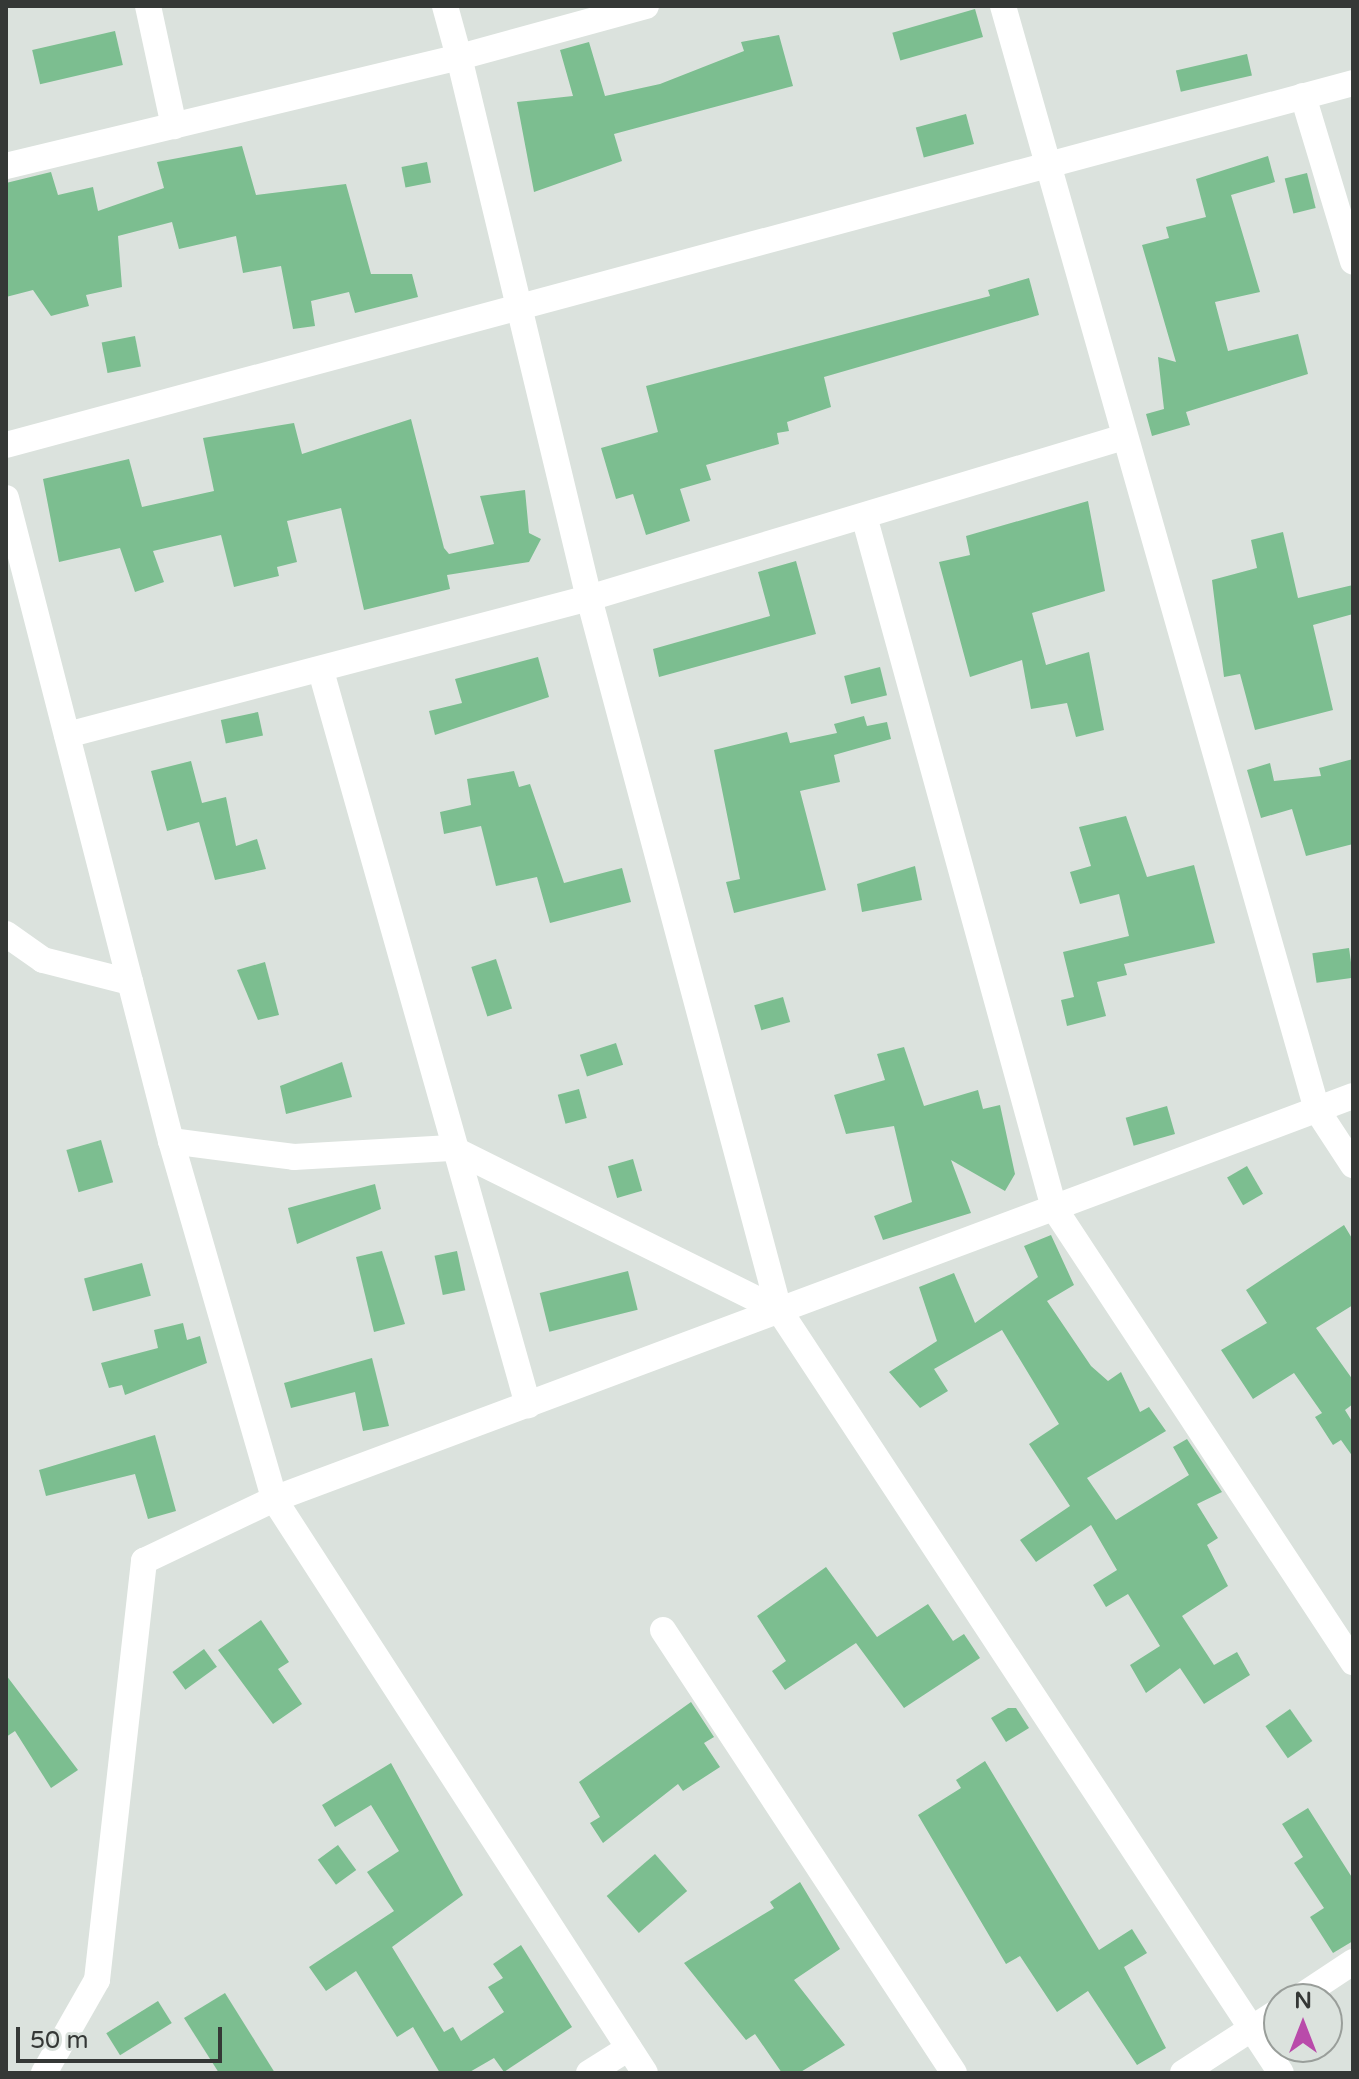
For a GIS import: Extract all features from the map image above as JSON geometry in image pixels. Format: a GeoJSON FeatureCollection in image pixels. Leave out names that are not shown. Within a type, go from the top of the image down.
{"type":"FeatureCollection","features":[{"type":"Feature","properties":{"kind":"street"},"geometry":{"type":"LineString","coordinates":[[148,6],[174,126]]}},
{"type":"Feature","properties":{"kind":"street"},"geometry":{"type":"LineString","coordinates":[[445,6],[589,598],[779,1310],[1281,2073]]}},
{"type":"Feature","properties":{"kind":"street"},"geometry":{"type":"LineString","coordinates":[[6,166],[459,57],[646,6]]}},
{"type":"Feature","properties":{"kind":"street"},"geometry":{"type":"LineString","coordinates":[[1003,6],[1046,166],[1317,1110],[1353,1165]]}},
{"type":"Feature","properties":{"kind":"street"},"geometry":{"type":"LineString","coordinates":[[6,445],[1353,83]]}},
{"type":"Feature","properties":{"kind":"street"},"geometry":{"type":"LineString","coordinates":[[1303,96],[1353,262]]}},
{"type":"Feature","properties":{"kind":"street"},"geometry":{"type":"LineString","coordinates":[[67,735],[321,671],[589,598],[1124,437]]}},
{"type":"Feature","properties":{"kind":"street"},"geometry":{"type":"LineString","coordinates":[[6,498],[171,1141],[274,1499],[645,2073]]}},
{"type":"Feature","properties":{"kind":"street"},"geometry":{"type":"LineString","coordinates":[[864,516],[1054,1208],[1353,1662]]}},
{"type":"Feature","properties":{"kind":"street"},"geometry":{"type":"LineString","coordinates":[[321,671],[451,1148],[528,1405]]}},
{"type":"Feature","properties":{"kind":"street"},"geometry":{"type":"LineString","coordinates":[[6,934],[43,960],[130,982]]}},
{"type":"Feature","properties":{"kind":"street"},"geometry":{"type":"LineString","coordinates":[[44,2073],[97,1980],[144,1561],[274,1499],[1353,1096]]}},
{"type":"Feature","properties":{"kind":"street"},"geometry":{"type":"LineString","coordinates":[[171,1141],[294,1157],[451,1148],[779,1310]]}},
{"type":"Feature","properties":{"kind":"street"},"geometry":{"type":"LineString","coordinates":[[663,1630],[954,2073]]}},
{"type":"Feature","properties":{"kind":"street"},"geometry":{"type":"LineString","coordinates":[[1321,1983],[1353,1962]]}},
{"type":"Feature","properties":{"kind":"street"},"geometry":{"type":"LineString","coordinates":[[1183,2073],[1263,2022]]}},
{"type":"Feature","properties":{"kind":"street"},"geometry":{"type":"LineString","coordinates":[[589,2073],[629,2048]]}},
{"type":"Feature","properties":{"kind":"building"},"geometry":{"type":"Polygon","coordinates":[[[975,9],[983,37],[900,61],[892,33],[975,9]]]}},
{"type":"Feature","properties":{"kind":"building"},"geometry":{"type":"Polygon","coordinates":[[[115,31],[123,65],[40,84],[32,50],[115,31]]]}},
{"type":"Feature","properties":{"kind":"building"},"geometry":{"type":"Polygon","coordinates":[[[779,35],[793,86],[614,134],[622,161],[534,192],[517,102],[573,96],[560,50],[589,42],[605,96],[660,84],[744,51],[741,42],[779,35]]]}},
{"type":"Feature","properties":{"kind":"building"},"geometry":{"type":"Polygon","coordinates":[[[1247,54],[1252,75],[1181,92],[1176,70],[1247,54]]]}},
{"type":"Feature","properties":{"kind":"building"},"geometry":{"type":"Polygon","coordinates":[[[966,114],[974,144],[924,157],[916,127],[966,114]]]}},
{"type":"Feature","properties":{"kind":"building"},"geometry":{"type":"Polygon","coordinates":[[[242,146],[256,195],[346,184],[371,274],[412,274],[418,297],[355,313],[349,292],[311,301],[315,326],[293,329],[281,266],[243,273],[236,236],[179,249],[172,222],[118,236],[122,287],[86,295],[89,306],[51,316],[33,290],[6,297],[6,183],[51,172],[58,195],[93,187],[98,211],[164,188],[157,162],[242,146]]]}},
{"type":"Feature","properties":{"kind":"building"},"geometry":{"type":"Polygon","coordinates":[[[1268,156],[1275,182],[1231,195],[1260,292],[1215,302],[1228,351],[1298,334],[1308,374],[1186,412],[1190,425],[1152,436],[1146,414],[1164,409],[1158,357],[1176,362],[1142,245],[1169,238],[1166,227],[1206,217],[1196,179],[1268,156]]]}},
{"type":"Feature","properties":{"kind":"building"},"geometry":{"type":"Polygon","coordinates":[[[427,162],[431,183],[405,188],[401,167],[427,162]]]}},
{"type":"Feature","properties":{"kind":"building"},"geometry":{"type":"Polygon","coordinates":[[[1307,173],[1316,208],[1293,213],[1285,179],[1307,173]]]}},
{"type":"Feature","properties":{"kind":"building"},"geometry":{"type":"Polygon","coordinates":[[[1029,278],[1039,315],[824,377],[831,407],[787,422],[789,431],[777,433],[779,444],[706,465],[711,480],[680,489],[690,521],[646,535],[633,494],[616,499],[601,448],[658,432],[646,386],[990,296],[988,290],[1029,278]]]}},
{"type":"Feature","properties":{"kind":"building"},"geometry":{"type":"Polygon","coordinates":[[[135,336],[141,366],[108,373],[102,342],[135,336]]]}},
{"type":"Feature","properties":{"kind":"building"},"geometry":{"type":"Polygon","coordinates":[[[411,419],[444,548],[449,554],[494,544],[480,496],[525,490],[529,533],[541,539],[529,562],[447,575],[450,589],[364,610],[341,508],[287,521],[297,562],[277,567],[279,576],[234,587],[221,535],[153,551],[164,582],[135,592],[120,548],[59,562],[43,479],[129,459],[142,507],[214,491],[203,438],[294,423],[302,454],[411,419]]]}},
{"type":"Feature","properties":{"kind":"building"},"geometry":{"type":"Polygon","coordinates":[[[1088,501],[1105,591],[1032,613],[1046,665],[1089,652],[1104,730],[1076,737],[1067,703],[1031,709],[1022,660],[970,677],[939,562],[970,555],[966,536],[1088,501]]]}},
{"type":"Feature","properties":{"kind":"building"},"geometry":{"type":"Polygon","coordinates":[[[1283,532],[1298,598],[1353,585],[1353,614],[1313,625],[1333,710],[1255,730],[1240,674],[1224,677],[1212,580],[1257,568],[1251,540],[1283,532]]]}},
{"type":"Feature","properties":{"kind":"building"},"geometry":{"type":"Polygon","coordinates":[[[796,561],[816,634],[659,677],[653,649],[770,616],[758,572],[796,561]]]}},
{"type":"Feature","properties":{"kind":"building"},"geometry":{"type":"Polygon","coordinates":[[[538,657],[549,697],[435,735],[429,711],[462,703],[455,679],[538,657]]]}},
{"type":"Feature","properties":{"kind":"building"},"geometry":{"type":"Polygon","coordinates":[[[880,667],[887,695],[851,704],[844,676],[880,667]]]}},
{"type":"Feature","properties":{"kind":"building"},"geometry":{"type":"Polygon","coordinates":[[[258,712],[263,735],[226,743],[221,720],[258,712]]]}},
{"type":"Feature","properties":{"kind":"building"},"geometry":{"type":"Polygon","coordinates":[[[864,716],[867,726],[887,722],[891,739],[834,755],[840,782],[800,791],[826,890],[734,913],[726,882],[740,879],[714,750],[787,732],[790,743],[837,733],[834,724],[864,716]]]}},
{"type":"Feature","properties":{"kind":"building"},"geometry":{"type":"Polygon","coordinates":[[[1353,759],[1353,844],[1306,856],[1292,809],[1261,818],[1247,770],[1270,763],[1274,781],[1321,776],[1319,768],[1353,759]]]}},
{"type":"Feature","properties":{"kind":"building"},"geometry":{"type":"Polygon","coordinates":[[[191,761],[202,803],[226,797],[236,846],[257,839],[266,869],[215,880],[199,822],[167,831],[151,771],[191,761]]]}},
{"type":"Feature","properties":{"kind":"building"},"geometry":{"type":"Polygon","coordinates":[[[514,771],[519,787],[530,784],[564,883],[622,868],[631,902],[550,923],[537,877],[496,886],[481,826],[444,834],[440,812],[471,805],[467,779],[514,771]]]}},
{"type":"Feature","properties":{"kind":"building"},"geometry":{"type":"Polygon","coordinates":[[[1126,816],[1147,877],[1194,865],[1215,943],[1124,964],[1127,975],[1097,982],[1106,1016],[1067,1026],[1061,1000],[1074,997],[1063,952],[1129,936],[1119,894],[1080,904],[1070,872],[1091,866],[1079,827],[1126,816]]]}},
{"type":"Feature","properties":{"kind":"building"},"geometry":{"type":"Polygon","coordinates":[[[915,866],[922,900],[862,912],[857,884],[915,866]]]}},
{"type":"Feature","properties":{"kind":"building"},"geometry":{"type":"Polygon","coordinates":[[[1349,948],[1353,978],[1317,983],[1312,953],[1349,948]]]}},
{"type":"Feature","properties":{"kind":"building"},"geometry":{"type":"Polygon","coordinates":[[[496,959],[512,1008],[487,1016],[471,967],[496,959]]]}},
{"type":"Feature","properties":{"kind":"building"},"geometry":{"type":"Polygon","coordinates":[[[265,962],[279,1015],[258,1020],[237,970],[265,962]]]}},
{"type":"Feature","properties":{"kind":"building"},"geometry":{"type":"Polygon","coordinates":[[[783,997],[790,1022],[761,1030],[754,1005],[783,997]]]}},
{"type":"Feature","properties":{"kind":"building"},"geometry":{"type":"Polygon","coordinates":[[[616,1043],[623,1065],[587,1077],[580,1055],[616,1043]]]}},
{"type":"Feature","properties":{"kind":"building"},"geometry":{"type":"Polygon","coordinates":[[[904,1047],[924,1106],[978,1090],[983,1109],[1000,1105],[1015,1174],[1005,1191],[951,1160],[971,1213],[883,1240],[874,1216],[912,1202],[894,1126],[846,1134],[834,1095],[885,1080],[877,1054],[904,1047]]]}},
{"type":"Feature","properties":{"kind":"building"},"geometry":{"type":"Polygon","coordinates":[[[342,1062],[352,1097],[286,1114],[280,1086],[342,1062]]]}},
{"type":"Feature","properties":{"kind":"building"},"geometry":{"type":"Polygon","coordinates":[[[579,1089],[587,1118],[566,1124],[558,1095],[579,1089]]]}},
{"type":"Feature","properties":{"kind":"building"},"geometry":{"type":"Polygon","coordinates":[[[1167,1106],[1175,1134],[1134,1146],[1126,1118],[1167,1106]]]}},
{"type":"Feature","properties":{"kind":"building"},"geometry":{"type":"Polygon","coordinates":[[[101,1140],[113,1182],[79,1192],[66,1150],[101,1140]]]}},
{"type":"Feature","properties":{"kind":"building"},"geometry":{"type":"Polygon","coordinates":[[[633,1159],[642,1191],[617,1198],[608,1166],[633,1159]]]}},
{"type":"Feature","properties":{"kind":"building"},"geometry":{"type":"Polygon","coordinates":[[[1247,1166],[1263,1194],[1243,1205],[1227,1178],[1247,1166]]]}},
{"type":"Feature","properties":{"kind":"building"},"geometry":{"type":"Polygon","coordinates":[[[375,1184],[381,1209],[297,1244],[288,1208],[375,1184]]]}},
{"type":"Feature","properties":{"kind":"building"},"geometry":{"type":"Polygon","coordinates":[[[1344,1225],[1353,1240],[1353,1305],[1316,1328],[1353,1380],[1353,1404],[1345,1410],[1353,1423],[1353,1457],[1341,1440],[1333,1445],[1315,1417],[1322,1413],[1294,1373],[1253,1399],[1221,1350],[1267,1323],[1246,1290],[1344,1225]]]}},
{"type":"Feature","properties":{"kind":"building"},"geometry":{"type":"Polygon","coordinates":[[[1051,1235],[1074,1285],[1047,1301],[1091,1366],[1108,1381],[1121,1372],[1140,1412],[1149,1407],[1166,1431],[1087,1478],[1116,1520],[1189,1475],[1173,1447],[1187,1439],[1222,1492],[1197,1504],[1218,1538],[1207,1545],[1228,1586],[1182,1616],[1214,1665],[1237,1652],[1250,1675],[1204,1704],[1180,1668],[1146,1693],[1130,1665],[1160,1646],[1128,1594],[1106,1607],[1093,1585],[1117,1570],[1091,1525],[1036,1562],[1020,1540],[1070,1506],[1029,1444],[1059,1424],[1002,1330],[934,1369],[948,1391],[920,1408],[889,1372],[937,1341],[919,1287],[954,1273],[975,1323],[1038,1277],[1024,1246],[1051,1235]]]}},
{"type":"Feature","properties":{"kind":"building"},"geometry":{"type":"Polygon","coordinates":[[[382,1251],[405,1324],[374,1332],[356,1257],[382,1251]]]}},
{"type":"Feature","properties":{"kind":"building"},"geometry":{"type":"Polygon","coordinates":[[[457,1251],[465,1290],[443,1295],[435,1256],[457,1251]]]}},
{"type":"Feature","properties":{"kind":"building"},"geometry":{"type":"Polygon","coordinates":[[[142,1263],[151,1296],[93,1311],[84,1279],[142,1263]]]}},
{"type":"Feature","properties":{"kind":"building"},"geometry":{"type":"Polygon","coordinates":[[[628,1271],[638,1310],[549,1332],[540,1293],[628,1271]]]}},
{"type":"Feature","properties":{"kind":"building"},"geometry":{"type":"Polygon","coordinates":[[[183,1323],[187,1340],[200,1336],[207,1363],[125,1395],[122,1385],[109,1388],[101,1363],[158,1348],[154,1330],[183,1323]]]}},
{"type":"Feature","properties":{"kind":"building"},"geometry":{"type":"Polygon","coordinates":[[[372,1358],[389,1426],[363,1431],[355,1392],[291,1408],[284,1383],[372,1358]]]}},
{"type":"Feature","properties":{"kind":"building"},"geometry":{"type":"Polygon","coordinates":[[[155,1435],[176,1511],[148,1519],[135,1474],[46,1496],[39,1470],[155,1435]]]}},
{"type":"Feature","properties":{"kind":"building"},"geometry":{"type":"Polygon","coordinates":[[[826,1567],[877,1637],[928,1604],[953,1641],[964,1634],[980,1658],[904,1708],[856,1643],[785,1690],[772,1671],[786,1661],[757,1616],[826,1567]]]}},
{"type":"Feature","properties":{"kind":"building"},"geometry":{"type":"Polygon","coordinates":[[[261,1620],[289,1662],[278,1669],[302,1704],[273,1724],[218,1650],[261,1620]]]}},
{"type":"Feature","properties":{"kind":"building"},"geometry":{"type":"Polygon","coordinates":[[[204,1649],[217,1667],[185,1690],[172,1672],[204,1649]]]}},
{"type":"Feature","properties":{"kind":"building"},"geometry":{"type":"Polygon","coordinates":[[[6,1675],[78,1770],[51,1788],[15,1731],[6,1737],[6,1675]]]}},
{"type":"Feature","properties":{"kind":"building"},"geometry":{"type":"Polygon","coordinates":[[[691,1702],[714,1737],[704,1743],[720,1767],[683,1791],[678,1784],[603,1843],[590,1823],[600,1817],[579,1782],[691,1702]]]}},
{"type":"Feature","properties":{"kind":"building"},"geometry":{"type":"Polygon","coordinates":[[[1008,1708],[1016,1708],[1029,1728],[1006,1742],[991,1718],[1008,1708]]]}},
{"type":"Feature","properties":{"kind":"building"},"geometry":{"type":"Polygon","coordinates":[[[1290,1709],[1312,1741],[1288,1758],[1265,1726],[1290,1709]]]}},
{"type":"Feature","properties":{"kind":"building"},"geometry":{"type":"Polygon","coordinates":[[[985,1761],[1099,1950],[1132,1929],[1147,1953],[1124,1967],[1166,2048],[1137,2065],[1088,1991],[1057,2012],[1020,1956],[1006,1964],[918,1815],[961,1788],[956,1780],[985,1761]]]}},
{"type":"Feature","properties":{"kind":"building"},"geometry":{"type":"Polygon","coordinates":[[[391,1763],[463,1895],[392,1947],[444,2032],[453,2027],[461,2041],[504,2012],[488,1987],[503,1978],[493,1964],[521,1945],[572,2027],[504,2072],[494,2058],[468,2073],[440,2073],[413,2027],[397,2037],[356,1971],[326,1991],[309,1967],[394,1911],[367,1872],[399,1851],[371,1805],[335,1827],[322,1805],[391,1763]]]}},
{"type":"Feature","properties":{"kind":"building"},"geometry":{"type":"Polygon","coordinates":[[[1308,1808],[1353,1879],[1353,1941],[1333,1953],[1310,1917],[1324,1908],[1294,1863],[1303,1857],[1282,1824],[1308,1808]]]}},
{"type":"Feature","properties":{"kind":"building"},"geometry":{"type":"Polygon","coordinates":[[[338,1845],[356,1870],[336,1885],[318,1860],[338,1845]]]}},
{"type":"Feature","properties":{"kind":"building"},"geometry":{"type":"Polygon","coordinates":[[[655,1854],[687,1891],[639,1933],[607,1896],[655,1854]]]}},
{"type":"Feature","properties":{"kind":"building"},"geometry":{"type":"Polygon","coordinates":[[[800,1882],[840,1949],[794,1980],[845,2045],[799,2073],[782,2073],[755,2034],[746,2040],[684,1963],[774,1908],[770,1902],[800,1882]]]}},
{"type":"Feature","properties":{"kind":"building"},"geometry":{"type":"Polygon","coordinates":[[[225,1993],[275,2073],[219,2073],[184,2018],[225,1993]]]}},
{"type":"Feature","properties":{"kind":"building"},"geometry":{"type":"Polygon","coordinates":[[[158,2001],[172,2023],[120,2055],[106,2033],[158,2001]]]}}]}
